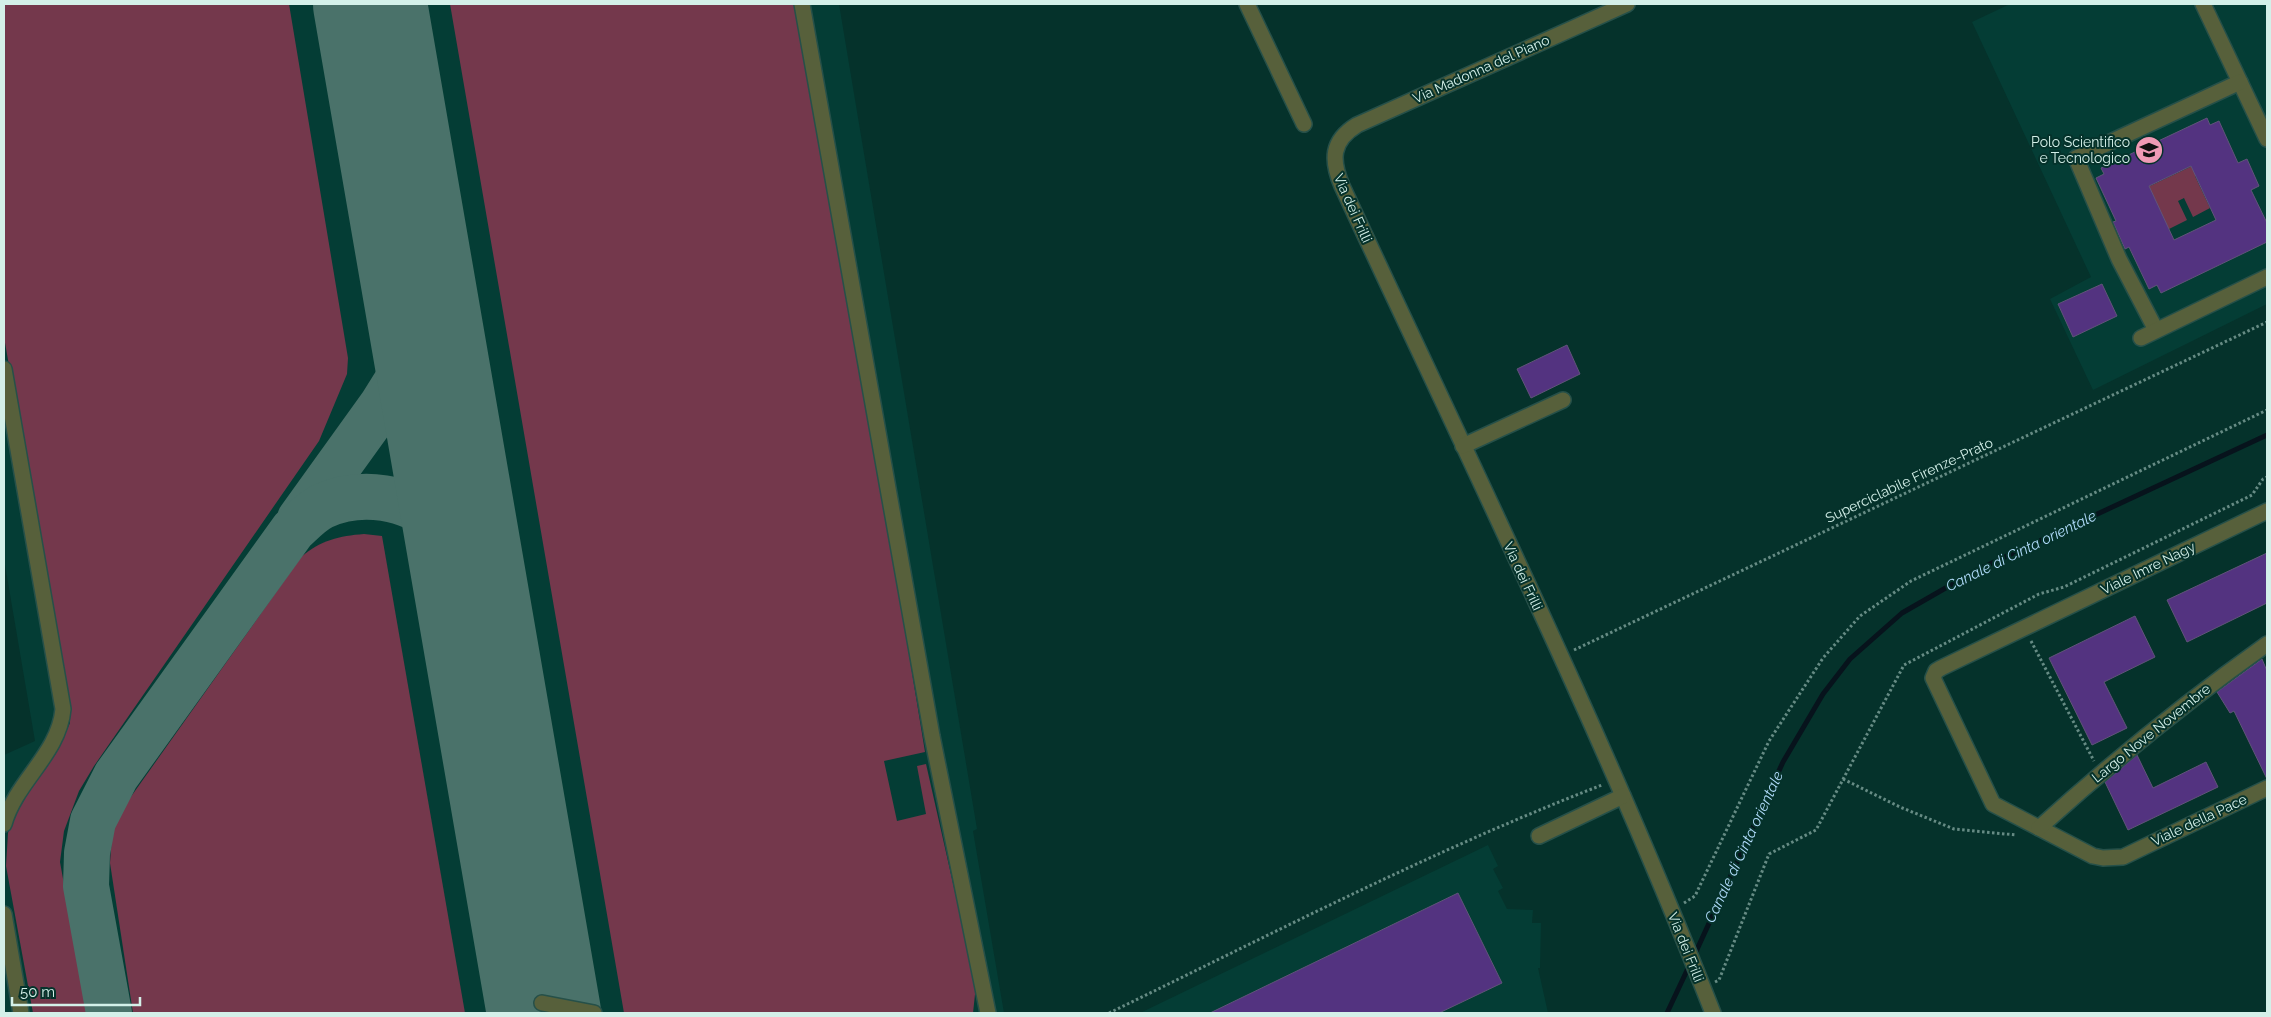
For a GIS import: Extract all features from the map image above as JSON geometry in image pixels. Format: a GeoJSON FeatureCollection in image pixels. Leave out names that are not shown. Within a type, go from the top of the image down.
{"type":"FeatureCollection","features":[{"type":"Feature","properties":{"kind":"street"},"geometry":{"type":"LineString","coordinates":[[802,4],[932,736],[988,1013]]}},
{"type":"Feature","properties":{"kind":"street"},"geometry":{"type":"LineString","coordinates":[[1247,4],[1304,124]]}},
{"type":"Feature","properties":{"kind":"street","name":"Via Madonna del Piano"},"geometry":{"type":"LineString","coordinates":[[1339,142],[1348,130],[1365,121],[1627,4]]}},
{"type":"Feature","properties":{"kind":"street"},"geometry":{"type":"LineString","coordinates":[[2203,4],[2267,140]]}},
{"type":"Feature","properties":{"kind":"street"},"geometry":{"type":"LineString","coordinates":[[2156,330],[2119,259],[2076,158],[2240,82]]}},
{"type":"Feature","properties":{"kind":"street","name":"Via dei Frilli"},"geometry":{"type":"LineString","coordinates":[[1339,142],[1334,156],[1337,175],[1561,656],[1624,796],[1713,1013]]}},
{"type":"Feature","properties":{"kind":"street"},"geometry":{"type":"LineString","coordinates":[[2141,338],[2267,277]]}},
{"type":"Feature","properties":{"kind":"street"},"geometry":{"type":"LineString","coordinates":[[4,369],[62,709],[61,724],[54,742],[21,787],[7,812],[4,824]]}},
{"type":"Feature","properties":{"kind":"street"},"geometry":{"type":"LineString","coordinates":[[1463,446],[1563,400]]}},
{"type":"Feature","properties":{"kind":"street","name":"Viale Imre Nagy"},"geometry":{"type":"LineString","coordinates":[[2039,828],[1993,804],[1933,680],[1934,673],[2267,511]]}},
{"type":"Feature","properties":{"kind":"street","name":"Largo Nove Novembre"},"geometry":{"type":"LineString","coordinates":[[2039,828],[2100,772],[2194,696],[2267,644]]}},
{"type":"Feature","properties":{"kind":"street","name":"Viale della Pace"},"geometry":{"type":"LineString","coordinates":[[2039,828],[2093,856],[2112,858],[2131,853],[2267,788]]}},
{"type":"Feature","properties":{"kind":"street"},"geometry":{"type":"LineString","coordinates":[[1539,836],[1624,796]]}},
{"type":"Feature","properties":{"kind":"street"},"geometry":{"type":"LineString","coordinates":[[4,914],[21,1013]]}},
{"type":"Feature","properties":{"kind":"street"},"geometry":{"type":"LineString","coordinates":[[542,1003],[594,1013]]}},
{"type":"Feature","properties":{"kind":"path","name":"Superciclabile Firenze-Prato"},"geometry":{"type":"LineString","coordinates":[[1561,656],[2267,322]]}},
{"type":"Feature","properties":{"kind":"path"},"geometry":{"type":"LineString","coordinates":[[1672,911],[1695,896],[1769,741],[1823,658],[1860,616],[1911,582],[2267,410]]}},
{"type":"Feature","properties":{"kind":"path"},"geometry":{"type":"LineString","coordinates":[[2015,606],[2100,772]]}},
{"type":"Feature","properties":{"kind":"path"},"geometry":{"type":"LineString","coordinates":[[1843,778],[1900,807],[1954,830],[2030,836],[2039,828]]}},
{"type":"Feature","properties":{"kind":"path"},"geometry":{"type":"LineString","coordinates":[[1109,1013],[1433,856],[1519,817],[1616,779]]}},
{"type":"Feature","properties":{"kind":"path"},"geometry":{"type":"LineString","coordinates":[[1703,987],[1719,980],[1769,854],[1816,830]]}},
{"type":"Feature","properties":{"kind":"shaded area"},"geometry":{"type":"Polygon","coordinates":[[[4,4],[839,4],[977,829],[973,831],[1004,1013],[4,1013],[4,755],[35,741],[4,559],[4,4]]]}},
{"type":"Feature","properties":{"kind":"shaded area"},"geometry":{"type":"Polygon","coordinates":[[[4,4],[289,4],[348,358],[347,374],[319,441],[94,766],[79,791],[64,831],[60,862],[87,1013],[33,1013],[6,866],[8,833],[19,801],[63,738],[70,723],[69,708],[4,337],[4,4]]]}},
{"type":"Feature","properties":{"kind":"shaded area"},"geometry":{"type":"Polygon","coordinates":[[[450,4],[794,4],[925,752],[884,761],[897,821],[926,814],[917,766],[926,764],[976,985],[973,1013],[624,1013],[450,4]]]}},
{"type":"Feature","properties":{"kind":"shaded area","name":"Polo Scientifico e Tecnologico"},"geometry":{"type":"Polygon","coordinates":[[[2010,4],[2267,4],[2267,304],[2093,390],[2050,299],[2091,277],[1972,22],[2010,4]]]}},
{"type":"Feature","properties":{"kind":"shaded area"},"geometry":{"type":"Polygon","coordinates":[[[2209,158],[2214,168],[2195,176],[2210,208],[2193,217],[2184,198],[2178,201],[2187,220],[2169,229],[2131,195],[2209,158]]]}},
{"type":"Feature","properties":{"kind":"shaded area"},"geometry":{"type":"Polygon","coordinates":[[[364,534],[382,536],[465,1013],[133,1013],[110,863],[113,822],[301,557],[308,551],[331,540],[364,534]]]}},
{"type":"Feature","properties":{"kind":"shaded area"},"geometry":{"type":"Polygon","coordinates":[[[1488,845],[1498,866],[1493,869],[1503,888],[1498,891],[1507,909],[1533,910],[1532,923],[1541,923],[1540,968],[1538,968],[1548,1013],[1140,1013],[1488,845]]]}},
{"type":"Feature","properties":{"kind":"building"},"geometry":{"type":"Polygon","coordinates":[[[2207,118],[2210,125],[2219,121],[2238,163],[2247,159],[2259,186],[2251,190],[2267,223],[2267,242],[2161,293],[2157,285],[2149,289],[2129,247],[2125,249],[2113,222],[2116,221],[2096,178],[2104,174],[2101,168],[2207,118]],[[2191,166],[2149,186],[2174,240],[2216,220],[2191,166]]]}},
{"type":"Feature","properties":{"kind":"building"},"geometry":{"type":"Polygon","coordinates":[[[2102,284],[2117,316],[2073,337],[2058,304],[2102,284]]]}},
{"type":"Feature","properties":{"kind":"building"},"geometry":{"type":"Polygon","coordinates":[[[1567,345],[1580,374],[1531,398],[1517,369],[1567,345]]]}},
{"type":"Feature","properties":{"kind":"building"},"geometry":{"type":"Polygon","coordinates":[[[2267,553],[2267,603],[2187,642],[2167,600],[2267,553]]]}},
{"type":"Feature","properties":{"kind":"building"},"geometry":{"type":"Polygon","coordinates":[[[2135,616],[2155,657],[2104,682],[2127,728],[2092,745],[2049,658],[2135,616]]]}},
{"type":"Feature","properties":{"kind":"building"},"geometry":{"type":"Polygon","coordinates":[[[2262,659],[2267,671],[2267,779],[2234,711],[2230,713],[2217,692],[2262,659]]]}},
{"type":"Feature","properties":{"kind":"building"},"geometry":{"type":"Polygon","coordinates":[[[2137,755],[2153,788],[2206,762],[2218,787],[2128,830],[2105,782],[2137,755]]]}},
{"type":"Feature","properties":{"kind":"building"},"geometry":{"type":"Polygon","coordinates":[[[1458,893],[1502,983],[1439,1013],[1210,1013],[1458,893]]]}},
{"type":"Feature","properties":{"kind":"waterway","name":"Canale di Cinta orientale"},"geometry":{"type":"LineString","coordinates":[[1694,956],[1783,762],[1823,694],[1850,659],[1902,613],[1977,570],[2267,435]]}},
{"type":"Feature","properties":{"kind":"waterway","name":"Canale di Cinta orientale"},"geometry":{"type":"LineString","coordinates":[[1667,1013],[1690,964]]}},
{"type":"Feature","properties":{"kind":"taxiway"},"geometry":{"type":"LineString","coordinates":[[300,519],[382,405],[402,373],[410,351],[415,321],[411,242]]}},
{"type":"Feature","properties":{"kind":"taxiway"},"geometry":{"type":"LineString","coordinates":[[109,1013],[86,886],[87,853],[93,821],[116,776],[293,530],[323,506],[353,498],[384,498],[414,507],[427,514],[439,524],[466,561]]}},
{"type":"Feature","properties":{"kind":"runway"},"geometry":{"type":"LineString","coordinates":[[370,4],[544,1013]]}},
{"type":"Feature","properties":{"kind":"place","name":"Polo Scientifico e Tecnologico"},"geometry":{"type":"Point","coordinates":[2149,150]}}]}
